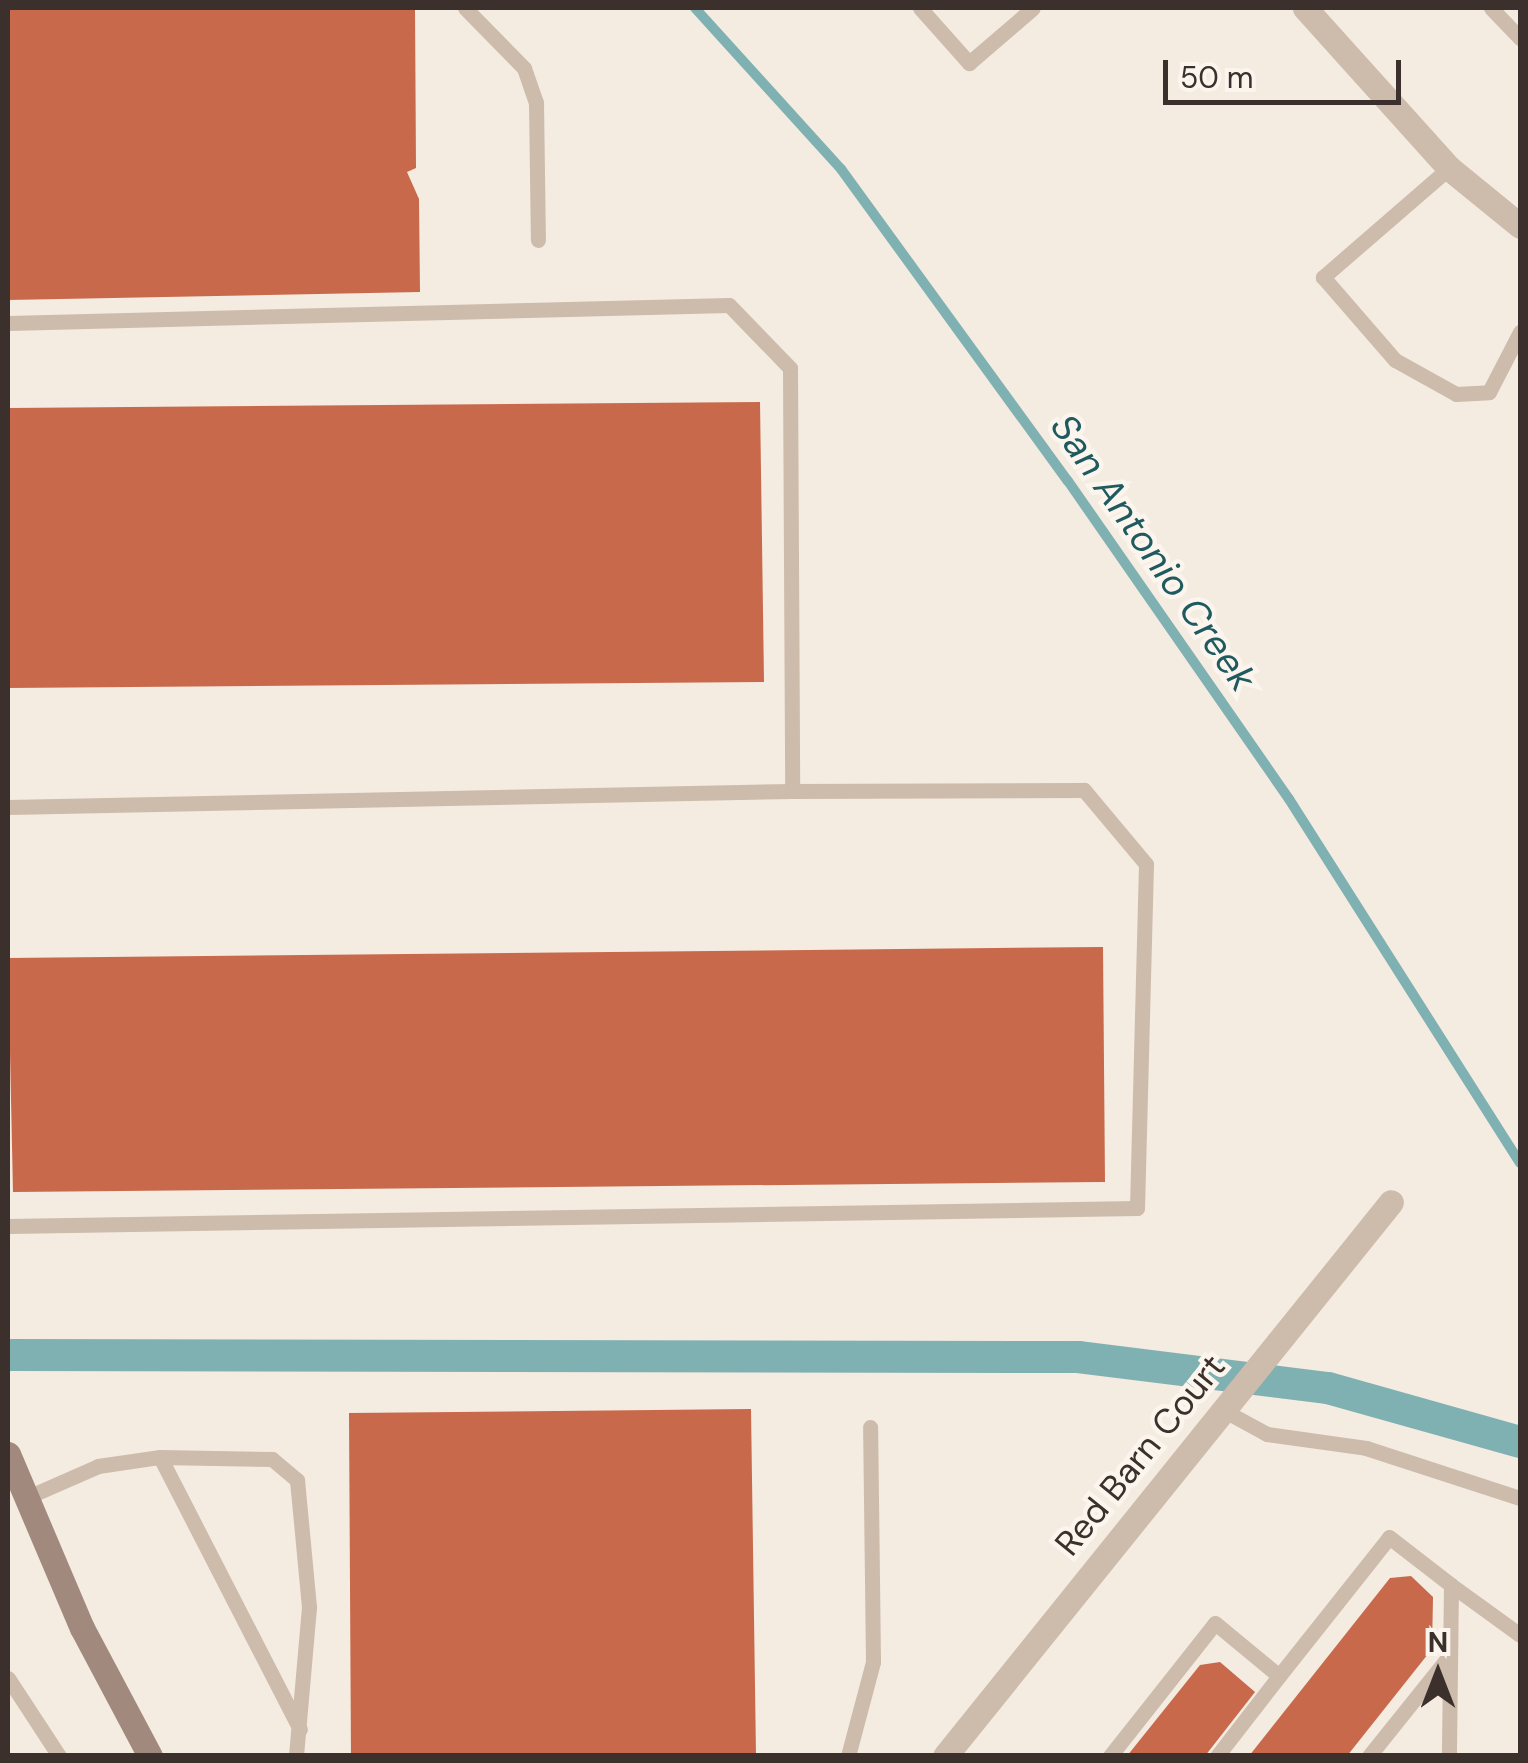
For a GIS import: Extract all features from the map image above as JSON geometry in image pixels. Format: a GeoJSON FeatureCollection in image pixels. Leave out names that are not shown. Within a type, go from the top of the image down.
{"type":"FeatureCollection","features":[{"type":"Feature","properties":{"kind":"street"},"geometry":{"type":"LineString","coordinates":[[1305,8],[1450,168],[1520,226]]}},
{"type":"Feature","properties":{"kind":"street","name":"Red Barn Court"},"geometry":{"type":"LineString","coordinates":[[945,1756],[1191,1444],[1391,1202]]}},
{"type":"Feature","properties":{"kind":"street"},"geometry":{"type":"LineString","coordinates":[[8,1454],[23,1498],[150,1756]]}},
{"type":"Feature","properties":{"kind":"lane"},"geometry":{"type":"LineString","coordinates":[[465,8],[524,68],[536,102],[538,240]]}},
{"type":"Feature","properties":{"kind":"lane"},"geometry":{"type":"LineString","coordinates":[[920,8],[968,63],[1032,8]]}},
{"type":"Feature","properties":{"kind":"lane"},"geometry":{"type":"LineString","coordinates":[[1492,8],[1520,38]]}},
{"type":"Feature","properties":{"kind":"lane"},"geometry":{"type":"LineString","coordinates":[[1450,168],[1323,277],[1395,360],[1456,394],[1488,392],[1520,332]]}},
{"type":"Feature","properties":{"kind":"lane"},"geometry":{"type":"LineString","coordinates":[[8,322],[729,305],[790,368],[792,791]]}},
{"type":"Feature","properties":{"kind":"lane"},"geometry":{"type":"LineString","coordinates":[[8,807],[792,791],[1084,790],[1146,864],[1137,1208],[8,1226]]}},
{"type":"Feature","properties":{"kind":"lane"},"geometry":{"type":"LineString","coordinates":[[1221,1409],[1267,1434],[1366,1448],[1520,1498]]}},
{"type":"Feature","properties":{"kind":"lane"},"geometry":{"type":"LineString","coordinates":[[848,1756],[874,1662],[870,1427]]}},
{"type":"Feature","properties":{"kind":"lane"},"geometry":{"type":"LineString","coordinates":[[160,1457],[302,1732]]}},
{"type":"Feature","properties":{"kind":"lane"},"geometry":{"type":"LineString","coordinates":[[23,1498],[98,1466],[160,1457],[272,1460],[297,1480],[308,1607],[302,1732],[296,1756]]}},
{"type":"Feature","properties":{"kind":"lane"},"geometry":{"type":"LineString","coordinates":[[1217,1756],[1389,1537],[1520,1635]]}},
{"type":"Feature","properties":{"kind":"lane"},"geometry":{"type":"LineString","coordinates":[[1449,1756],[1451,1585]]}},
{"type":"Feature","properties":{"kind":"lane"},"geometry":{"type":"LineString","coordinates":[[1110,1756],[1215,1623],[1279,1676]]}},
{"type":"Feature","properties":{"kind":"lane"},"geometry":{"type":"LineString","coordinates":[[1369,1756],[1450,1655]]}},
{"type":"Feature","properties":{"kind":"lane"},"geometry":{"type":"LineString","coordinates":[[8,1678],[59,1756]]}},
{"type":"Feature","properties":{"kind":"building"},"geometry":{"type":"Polygon","coordinates":[[[8,8],[415,8],[416,168],[407,172],[419,199],[420,292],[8,300],[8,8]]]}},
{"type":"Feature","properties":{"kind":"building"},"geometry":{"type":"Polygon","coordinates":[[[760,402],[764,682],[8,688],[8,408],[760,402]]]}},
{"type":"Feature","properties":{"kind":"building"},"geometry":{"type":"Polygon","coordinates":[[[1103,947],[1105,1182],[13,1192],[8,958],[1103,947]]]}},
{"type":"Feature","properties":{"kind":"building"},"geometry":{"type":"Polygon","coordinates":[[[751,1409],[756,1756],[351,1756],[349,1413],[751,1409]]]}},
{"type":"Feature","properties":{"kind":"building"},"geometry":{"type":"Polygon","coordinates":[[[1411,1576],[1433,1597],[1432,1649],[1347,1756],[1249,1756],[1390,1578],[1411,1576]]]}},
{"type":"Feature","properties":{"kind":"building"},"geometry":{"type":"Polygon","coordinates":[[[1220,1662],[1255,1692],[1205,1756],[1127,1756],[1200,1665],[1220,1662]]]}},
{"type":"Feature","properties":{"kind":"waterway","name":"San Antonio Creek"},"geometry":{"type":"LineString","coordinates":[[695,8],[841,169],[1068,481],[1289,799],[1520,1163]]}},
{"type":"Feature","properties":{"kind":"waterway"},"geometry":{"type":"LineString","coordinates":[[8,1355],[1078,1357],[1328,1388],[1520,1442]]}}]}
